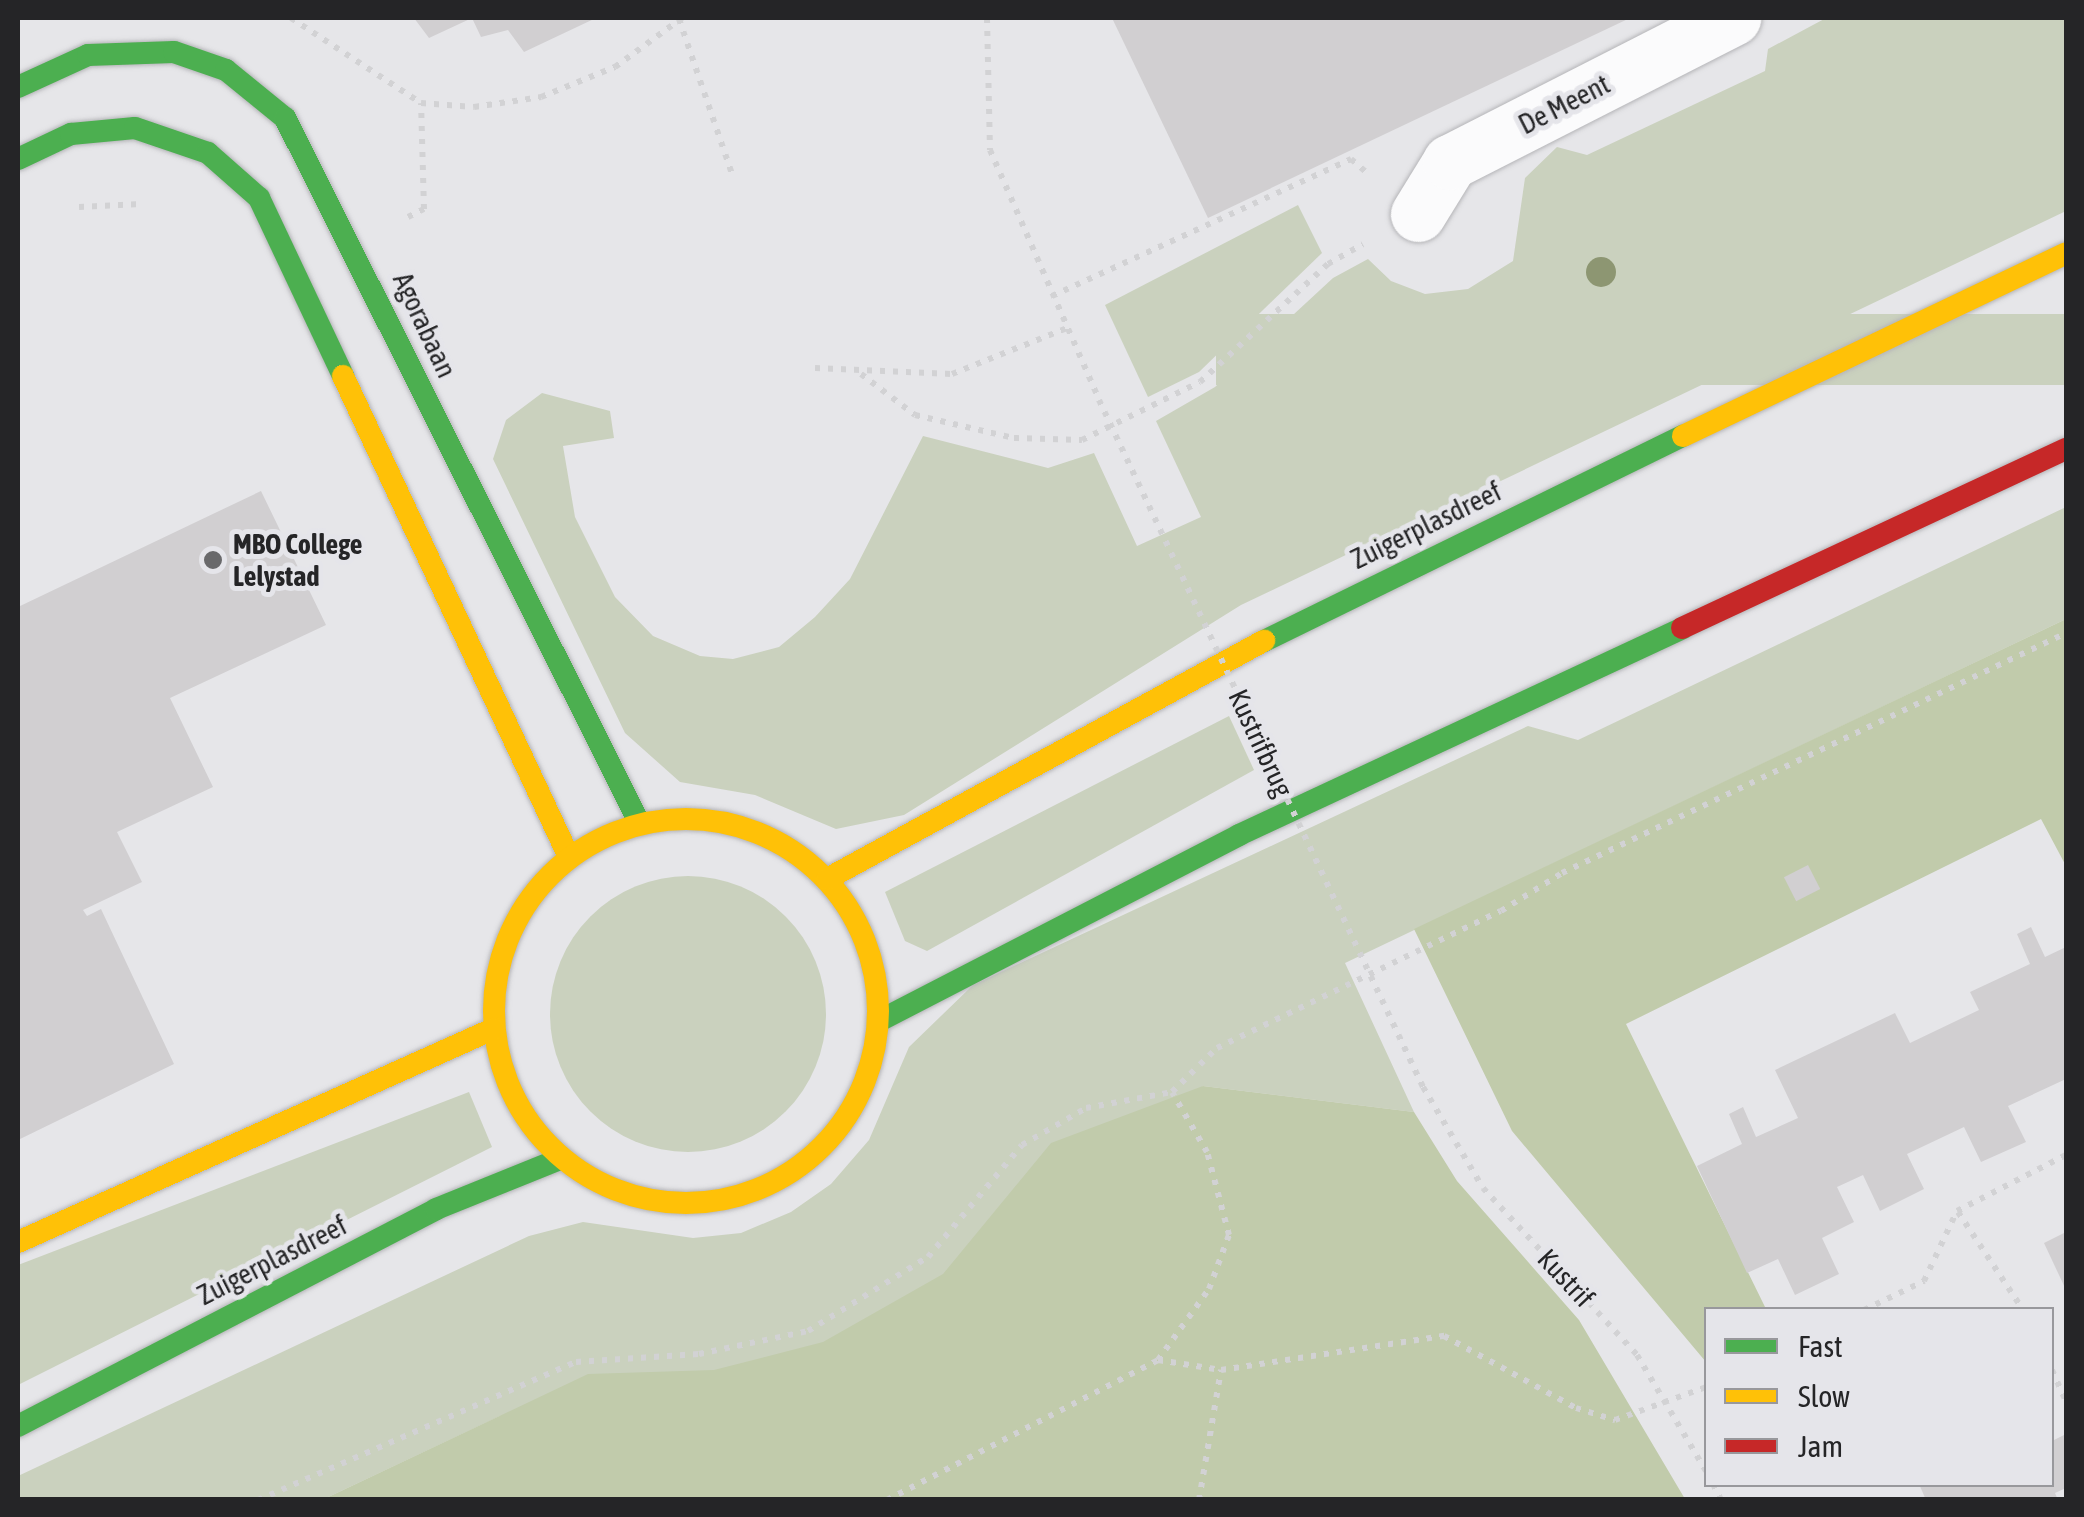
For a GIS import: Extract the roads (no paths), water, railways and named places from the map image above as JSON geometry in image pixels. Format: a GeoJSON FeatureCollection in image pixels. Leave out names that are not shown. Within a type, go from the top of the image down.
{"type":"FeatureCollection","features":[{"type":"Feature","properties":{"kind":"main road","name":"Agorabaan"},"geometry":{"type":"LineString","coordinates":[[18,87],[88,54],[174,52],[226,70],[285,118],[640,824]]}},
{"type":"Feature","properties":{"kind":"main road"},"geometry":{"type":"LineString","coordinates":[[18,160],[71,134],[135,128],[208,153],[260,198],[569,856]]}},
{"type":"Feature","properties":{"kind":"main road","name":"Zuigerplasdreef"},"geometry":{"type":"LineString","coordinates":[[827,879],[1128,710],[1412,564],[2066,254]]}},
{"type":"Feature","properties":{"kind":"main road"},"geometry":{"type":"LineString","coordinates":[[879,1021],[1239,834],[2066,449]]}},
{"type":"Feature","properties":{"kind":"main road"},"geometry":{"type":"LineString","coordinates":[[674,818],[741,827],[802,856],[827,879],[867,945],[879,1021],[866,1082],[835,1135],[790,1176],[733,1200],[672,1205],[612,1191],[560,1159],[514,1100],[493,1028],[498,963],[525,904],[569,856],[640,824],[674,818]]}},
{"type":"Feature","properties":{"kind":"main road"},"geometry":{"type":"LineString","coordinates":[[18,1242],[493,1028]]}},
{"type":"Feature","properties":{"kind":"main road","name":"Zuigerplasdreef"},"geometry":{"type":"LineString","coordinates":[[18,1426],[436,1209],[560,1159]]}},
{"type":"Feature","properties":{"kind":"street","name":"De Meent"},"geometry":{"type":"LineString","coordinates":[[1418,214],[1450,162],[1733,18]]}},
{"type":"Feature","properties":{"kind":"place","name":"MBO College Lelystad"},"geometry":{"type":"Point","coordinates":[213,560]}}]}
